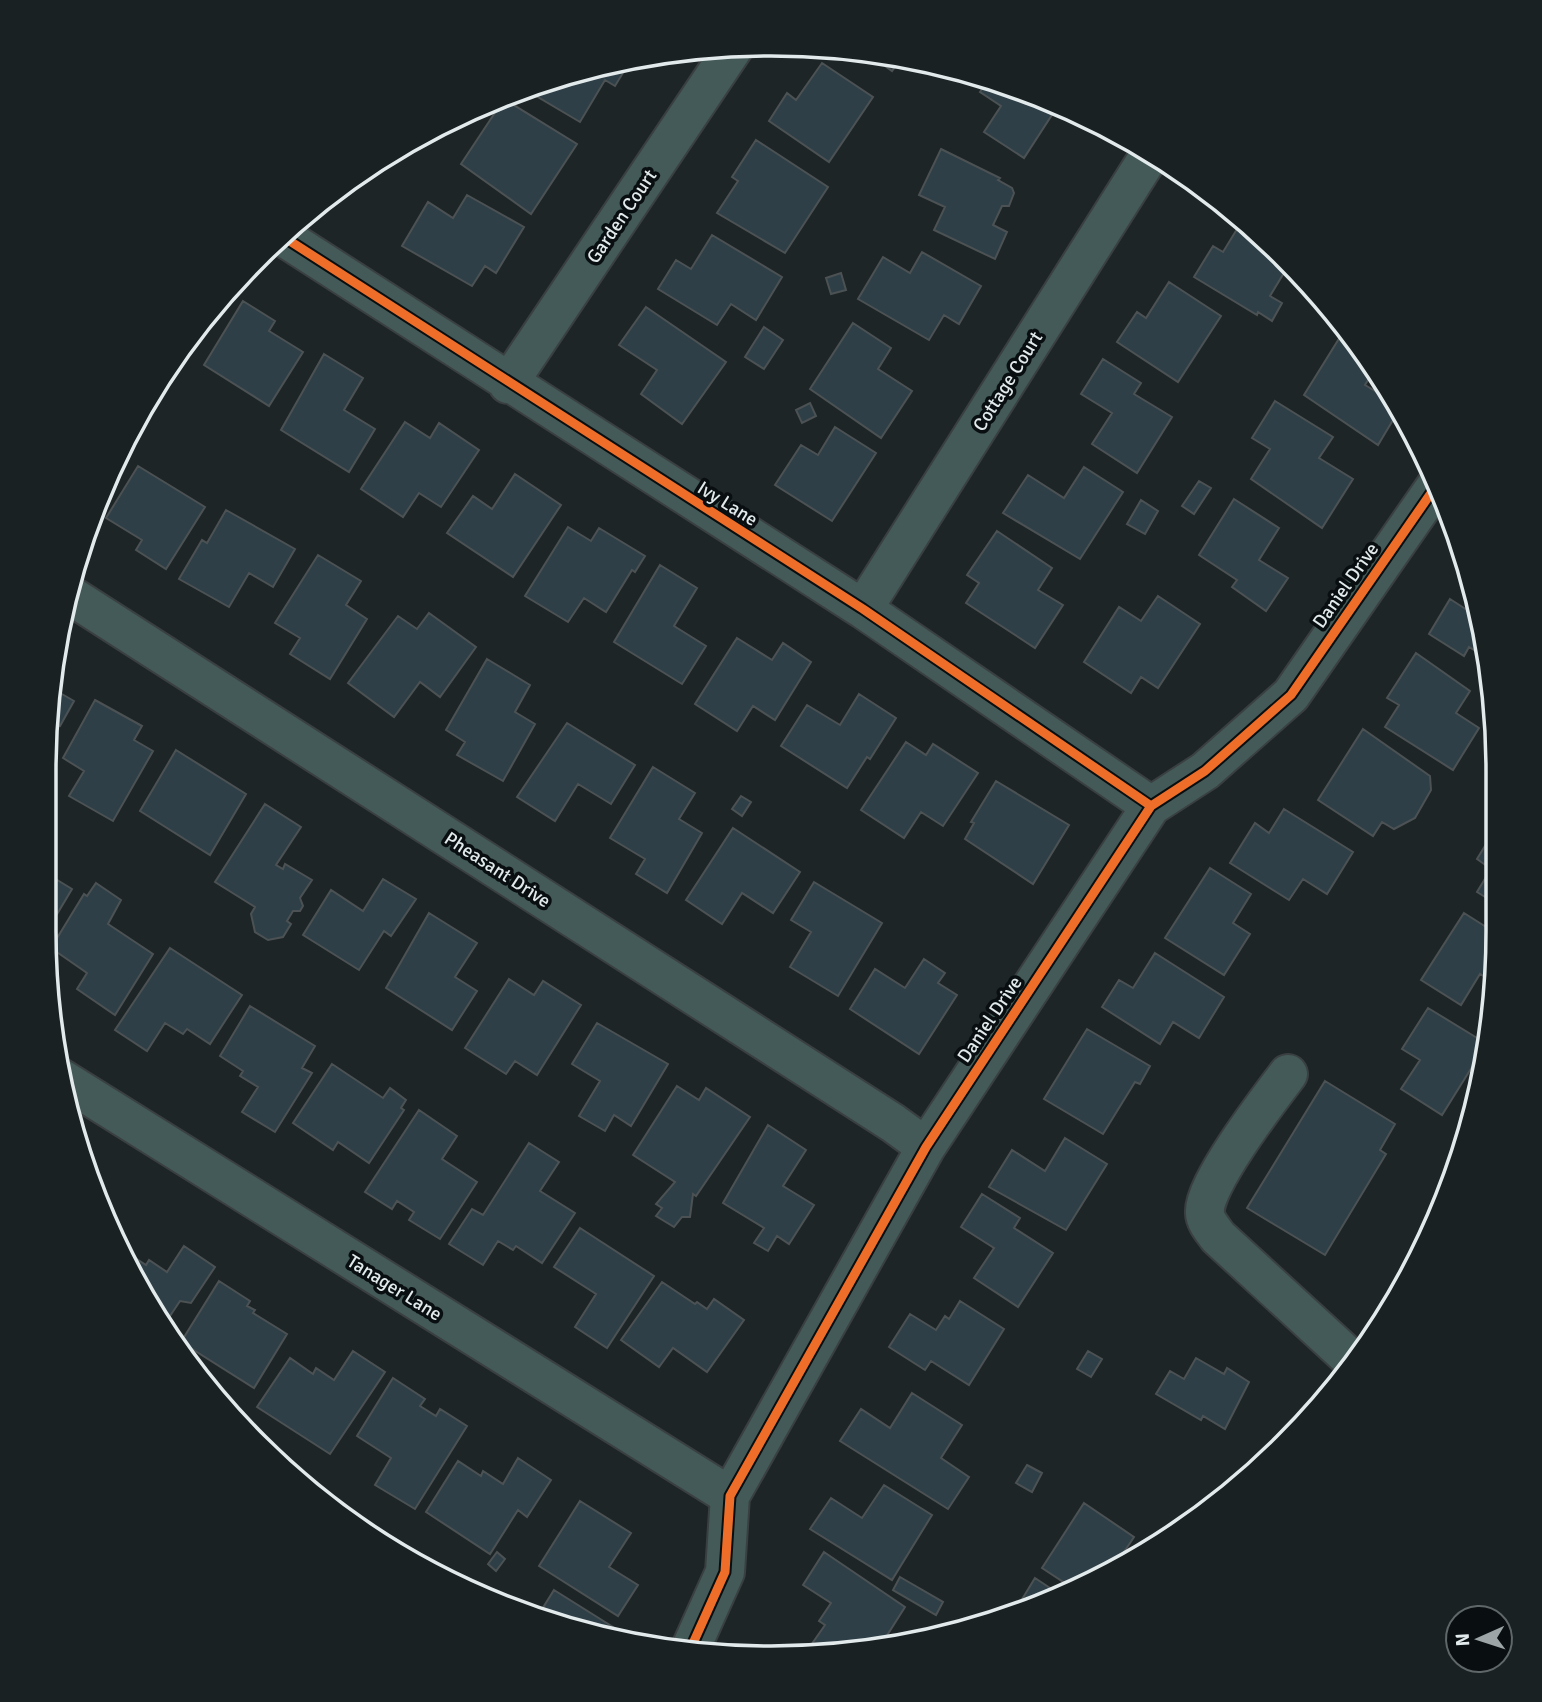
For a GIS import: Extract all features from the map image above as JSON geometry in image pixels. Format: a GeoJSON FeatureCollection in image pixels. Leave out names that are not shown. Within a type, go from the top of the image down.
{"type":"FeatureCollection","features":[{"type":"Feature","properties":{"kind":"street","name":"Garden Court"},"geometry":{"type":"LineString","coordinates":[[508,384],[727,58]]}},
{"type":"Feature","properties":{"kind":"street","name":"Cottage Court"},"geometry":{"type":"LineString","coordinates":[[863,609],[1145,162]]}},
{"type":"Feature","properties":{"kind":"street","name":"Ivy Lane"},"geometry":{"type":"LineString","coordinates":[[291,242],[508,384],[863,609],[1151,807]]}},
{"type":"Feature","properties":{"kind":"street","name":"Daniel Drive"},"geometry":{"type":"LineString","coordinates":[[694,1641],[725,1572],[730,1496],[926,1147],[1151,807],[1205,771],[1291,695],[1430,494]]}},
{"type":"Feature","properties":{"kind":"street","name":"Pheasant Drive"},"geometry":{"type":"LineString","coordinates":[[77,600],[893,1123],[926,1147]]}},
{"type":"Feature","properties":{"kind":"street"},"geometry":{"type":"LineString","coordinates":[[1287,1074],[1249,1126],[1206,1200],[1204,1215],[1218,1237],[1346,1355]]}},
{"type":"Feature","properties":{"kind":"street","name":"Tanager Lane"},"geometry":{"type":"LineString","coordinates":[[73,1086],[730,1496]]}},
{"type":"Feature","properties":{"kind":"building"},"geometry":{"type":"Polygon","coordinates":[[[822,63],[873,97],[829,162],[769,121],[787,93],[796,100],[822,63]]]}},
{"type":"Feature","properties":{"kind":"building"},"geometry":{"type":"Polygon","coordinates":[[[624,72],[615,86],[605,80],[580,122],[536,96],[624,72]]]}},
{"type":"Feature","properties":{"kind":"building"},"geometry":{"type":"Polygon","coordinates":[[[983,88],[1053,114],[1024,158],[984,132],[1001,106],[980,92],[983,88]]]}},
{"type":"Feature","properties":{"kind":"building"},"geometry":{"type":"Polygon","coordinates":[[[513,104],[577,144],[531,214],[461,164],[497,110],[513,104]]]}},
{"type":"Feature","properties":{"kind":"building"},"geometry":{"type":"Polygon","coordinates":[[[756,140],[828,187],[785,253],[717,213],[738,181],[732,177],[756,140]]]}},
{"type":"Feature","properties":{"kind":"building"},"geometry":{"type":"Polygon","coordinates":[[[941,149],[1000,178],[998,180],[1012,188],[1014,193],[1009,206],[1002,206],[993,225],[1007,232],[995,259],[934,230],[945,207],[919,195],[941,149]]]}},
{"type":"Feature","properties":{"kind":"building"},"geometry":{"type":"Polygon","coordinates":[[[467,195],[524,227],[496,273],[485,266],[472,286],[402,246],[428,202],[453,218],[467,195]]]}},
{"type":"Feature","properties":{"kind":"building"},"geometry":{"type":"Polygon","coordinates":[[[1237,229],[1284,273],[1270,296],[1282,303],[1272,321],[1258,312],[1257,315],[1194,277],[1213,246],[1223,252],[1237,229]]]}},
{"type":"Feature","properties":{"kind":"building"},"geometry":{"type":"Polygon","coordinates":[[[712,235],[782,277],[756,320],[731,304],[717,325],[658,289],[676,260],[691,269],[712,235]]]}},
{"type":"Feature","properties":{"kind":"building"},"geometry":{"type":"Polygon","coordinates":[[[922,252],[981,286],[959,324],[944,315],[929,340],[858,299],[883,257],[910,273],[922,252]]]}},
{"type":"Feature","properties":{"kind":"building"},"geometry":{"type":"Polygon","coordinates":[[[841,273],[846,290],[831,294],[826,278],[841,273]]]}},
{"type":"Feature","properties":{"kind":"building"},"geometry":{"type":"Polygon","coordinates":[[[1169,282],[1221,316],[1178,382],[1117,342],[1137,312],[1146,318],[1169,282]]]}},
{"type":"Feature","properties":{"kind":"building"},"geometry":{"type":"Polygon","coordinates":[[[243,301],[275,321],[269,331],[303,352],[269,406],[204,365],[243,301]]]}},
{"type":"Feature","properties":{"kind":"building"},"geometry":{"type":"Polygon","coordinates":[[[646,307],[726,362],[682,424],[641,394],[657,370],[619,345],[646,307]]]}},
{"type":"Feature","properties":{"kind":"building"},"geometry":{"type":"Polygon","coordinates":[[[853,323],[891,348],[878,369],[912,391],[881,438],[810,389],[853,323]]]}},
{"type":"Feature","properties":{"kind":"building"},"geometry":{"type":"Polygon","coordinates":[[[764,327],[783,340],[764,369],[745,357],[764,327]]]}},
{"type":"Feature","properties":{"kind":"building"},"geometry":{"type":"Polygon","coordinates":[[[1339,338],[1369,379],[1365,385],[1377,392],[1393,420],[1378,445],[1304,395],[1339,338]]]}},
{"type":"Feature","properties":{"kind":"building"},"geometry":{"type":"Polygon","coordinates":[[[324,354],[363,378],[344,410],[375,429],[349,472],[281,430],[324,354]]]}},
{"type":"Feature","properties":{"kind":"building"},"geometry":{"type":"Polygon","coordinates":[[[1103,359],[1141,383],[1134,394],[1172,417],[1137,473],[1092,444],[1112,413],[1081,394],[1103,359]]]}},
{"type":"Feature","properties":{"kind":"building"},"geometry":{"type":"Polygon","coordinates":[[[1275,401],[1333,437],[1319,458],[1353,479],[1322,528],[1251,479],[1270,449],[1252,438],[1275,401]]]}},
{"type":"Feature","properties":{"kind":"building"},"geometry":{"type":"Polygon","coordinates":[[[810,403],[816,416],[802,423],[796,410],[810,403]]]}},
{"type":"Feature","properties":{"kind":"building"},"geometry":{"type":"Polygon","coordinates":[[[405,422],[430,438],[439,423],[479,450],[441,507],[419,493],[403,517],[361,489],[405,422]]]}},
{"type":"Feature","properties":{"kind":"building"},"geometry":{"type":"Polygon","coordinates":[[[835,427],[876,453],[832,521],[775,485],[801,445],[818,455],[835,427]]]}},
{"type":"Feature","properties":{"kind":"building"},"geometry":{"type":"Polygon","coordinates":[[[138,466],[205,507],[166,569],[136,550],[142,540],[106,518],[138,466]]]}},
{"type":"Feature","properties":{"kind":"building"},"geometry":{"type":"Polygon","coordinates":[[[1084,467],[1123,492],[1080,559],[1003,513],[1028,475],[1064,498],[1084,467]]]}},
{"type":"Feature","properties":{"kind":"building"},"geometry":{"type":"Polygon","coordinates":[[[515,474],[561,505],[513,577],[447,533],[473,496],[492,509],[515,474]]]}},
{"type":"Feature","properties":{"kind":"building"},"geometry":{"type":"Polygon","coordinates":[[[1199,481],[1211,488],[1194,514],[1182,506],[1199,481]]]}},
{"type":"Feature","properties":{"kind":"building"},"geometry":{"type":"Polygon","coordinates":[[[1234,499],[1279,528],[1259,560],[1288,578],[1266,611],[1232,587],[1237,580],[1199,555],[1234,499]]]}},
{"type":"Feature","properties":{"kind":"building"},"geometry":{"type":"Polygon","coordinates":[[[1141,500],[1158,511],[1145,534],[1127,524],[1141,500]]]}},
{"type":"Feature","properties":{"kind":"building"},"geometry":{"type":"Polygon","coordinates":[[[226,510],[295,549],[273,587],[249,573],[229,607],[179,579],[202,540],[207,543],[226,510]]]}},
{"type":"Feature","properties":{"kind":"building"},"geometry":{"type":"Polygon","coordinates":[[[568,527],[591,541],[599,528],[645,556],[635,572],[632,570],[606,612],[584,598],[568,622],[525,596],[568,527]]]}},
{"type":"Feature","properties":{"kind":"building"},"geometry":{"type":"Polygon","coordinates":[[[997,531],[1052,568],[1038,590],[1063,605],[1035,648],[966,603],[979,583],[967,575],[997,531]]]}},
{"type":"Feature","properties":{"kind":"building"},"geometry":{"type":"Polygon","coordinates":[[[318,555],[361,581],[346,605],[367,619],[330,679],[290,654],[300,638],[275,623],[318,555]]]}},
{"type":"Feature","properties":{"kind":"building"},"geometry":{"type":"Polygon","coordinates":[[[660,565],[697,588],[674,626],[706,646],[682,684],[614,642],[660,565]]]}},
{"type":"Feature","properties":{"kind":"building"},"geometry":{"type":"Polygon","coordinates":[[[1158,596],[1200,624],[1158,688],[1141,677],[1131,693],[1084,662],[1119,607],[1141,621],[1158,596]]]}},
{"type":"Feature","properties":{"kind":"building"},"geometry":{"type":"Polygon","coordinates":[[[1450,599],[1467,610],[1475,651],[1469,647],[1464,656],[1429,634],[1450,599]]]}},
{"type":"Feature","properties":{"kind":"building"},"geometry":{"type":"Polygon","coordinates":[[[429,613],[476,647],[440,697],[420,682],[394,717],[348,683],[398,616],[417,629],[429,613]]]}},
{"type":"Feature","properties":{"kind":"building"},"geometry":{"type":"Polygon","coordinates":[[[737,638],[772,660],[783,643],[811,662],[775,720],[753,706],[737,731],[695,704],[737,638]]]}},
{"type":"Feature","properties":{"kind":"building"},"geometry":{"type":"Polygon","coordinates":[[[1416,653],[1470,691],[1456,713],[1479,728],[1453,770],[1385,727],[1399,705],[1387,698],[1416,653]]]}},
{"type":"Feature","properties":{"kind":"building"},"geometry":{"type":"Polygon","coordinates":[[[487,659],[530,685],[515,712],[535,724],[503,781],[457,755],[465,742],[446,730],[487,659]]]}},
{"type":"Feature","properties":{"kind":"building"},"geometry":{"type":"Polygon","coordinates":[[[61,693],[74,701],[58,725],[61,693]]]}},
{"type":"Feature","properties":{"kind":"building"},"geometry":{"type":"Polygon","coordinates":[[[859,694],[896,718],[870,759],[867,757],[847,788],[781,746],[807,705],[840,725],[859,694]]]}},
{"type":"Feature","properties":{"kind":"building"},"geometry":{"type":"Polygon","coordinates":[[[95,700],[142,726],[134,740],[153,751],[113,821],[69,796],[84,771],[63,758],[95,700]]]}},
{"type":"Feature","properties":{"kind":"building"},"geometry":{"type":"Polygon","coordinates":[[[567,723],[635,765],[611,804],[578,784],[555,821],[517,797],[567,723]]]}},
{"type":"Feature","properties":{"kind":"building"},"geometry":{"type":"Polygon","coordinates":[[[1363,729],[1430,776],[1431,790],[1415,818],[1394,829],[1382,822],[1373,836],[1318,800],[1363,729]]]}},
{"type":"Feature","properties":{"kind":"building"},"geometry":{"type":"Polygon","coordinates":[[[906,742],[926,755],[933,744],[978,773],[943,826],[921,812],[904,838],[861,810],[906,742]]]}},
{"type":"Feature","properties":{"kind":"building"},"geometry":{"type":"Polygon","coordinates":[[[176,750],[246,794],[210,855],[140,811],[176,750]]]}},
{"type":"Feature","properties":{"kind":"building"},"geometry":{"type":"Polygon","coordinates":[[[653,767],[695,793],[679,819],[702,833],[667,893],[636,874],[645,859],[610,838],[653,767]]]}},
{"type":"Feature","properties":{"kind":"building"},"geometry":{"type":"Polygon","coordinates":[[[996,781],[1069,825],[1033,884],[965,839],[974,823],[971,822],[996,781]]]}},
{"type":"Feature","properties":{"kind":"building"},"geometry":{"type":"Polygon","coordinates":[[[741,796],[751,802],[742,816],[732,809],[741,796]]]}},
{"type":"Feature","properties":{"kind":"building"},"geometry":{"type":"Polygon","coordinates":[[[265,804],[301,827],[276,865],[283,869],[285,864],[312,880],[300,898],[303,906],[300,911],[293,911],[287,921],[291,924],[283,937],[268,940],[255,932],[251,914],[255,907],[215,882],[265,804]]]}},
{"type":"Feature","properties":{"kind":"building"},"geometry":{"type":"Polygon","coordinates":[[[1284,809],[1353,852],[1327,894],[1303,879],[1289,900],[1230,863],[1255,823],[1269,833],[1284,809]]]}},
{"type":"Feature","properties":{"kind":"building"},"geometry":{"type":"Polygon","coordinates":[[[733,828],[800,872],[773,913],[742,893],[722,924],[686,900],[733,828]]]}},
{"type":"Feature","properties":{"kind":"building"},"geometry":{"type":"Polygon","coordinates":[[[1486,844],[1486,865],[1477,859],[1486,844]]]}},
{"type":"Feature","properties":{"kind":"building"},"geometry":{"type":"Polygon","coordinates":[[[1210,868],[1251,894],[1233,923],[1250,934],[1224,975],[1165,938],[1210,868]]]}},
{"type":"Feature","properties":{"kind":"building"},"geometry":{"type":"Polygon","coordinates":[[[1486,877],[1486,898],[1477,892],[1486,877]]]}},
{"type":"Feature","properties":{"kind":"building"},"geometry":{"type":"Polygon","coordinates":[[[56,879],[72,889],[56,916],[56,879]]]}},
{"type":"Feature","properties":{"kind":"building"},"geometry":{"type":"Polygon","coordinates":[[[383,879],[416,899],[391,936],[384,931],[359,970],[303,935],[331,890],[363,911],[383,879]]]}},
{"type":"Feature","properties":{"kind":"building"},"geometry":{"type":"Polygon","coordinates":[[[814,882],[882,923],[838,996],[790,967],[811,932],[791,920],[814,882]]]}},
{"type":"Feature","properties":{"kind":"building"},"geometry":{"type":"Polygon","coordinates":[[[96,883],[121,900],[108,924],[153,954],[115,1015],[77,989],[87,973],[57,952],[56,939],[84,894],[87,896],[96,883]]]}},
{"type":"Feature","properties":{"kind":"building"},"geometry":{"type":"Polygon","coordinates":[[[429,913],[477,943],[455,977],[477,991],[452,1030],[386,988],[429,913]]]}},
{"type":"Feature","properties":{"kind":"building"},"geometry":{"type":"Polygon","coordinates":[[[1464,913],[1486,927],[1484,977],[1480,974],[1461,1005],[1421,980],[1464,913]]]}},
{"type":"Feature","properties":{"kind":"building"},"geometry":{"type":"Polygon","coordinates":[[[170,948],[242,995],[210,1044],[187,1029],[183,1034],[165,1023],[147,1051],[115,1030],[170,948]]]}},
{"type":"Feature","properties":{"kind":"building"},"geometry":{"type":"Polygon","coordinates":[[[1155,953],[1224,997],[1199,1038],[1173,1022],[1160,1044],[1102,1007],[1119,980],[1133,988],[1155,953]]]}},
{"type":"Feature","properties":{"kind":"building"},"geometry":{"type":"Polygon","coordinates":[[[924,959],[945,973],[938,983],[957,995],[919,1054],[850,1009],[875,969],[905,988],[924,959]]]}},
{"type":"Feature","properties":{"kind":"building"},"geometry":{"type":"Polygon","coordinates":[[[509,979],[534,995],[543,981],[581,1005],[537,1075],[515,1061],[506,1074],[465,1048],[509,979]]]}},
{"type":"Feature","properties":{"kind":"building"},"geometry":{"type":"Polygon","coordinates":[[[250,1006],[315,1046],[302,1068],[312,1073],[275,1132],[242,1112],[258,1087],[240,1076],[243,1071],[220,1056],[250,1006]]]}},
{"type":"Feature","properties":{"kind":"building"},"geometry":{"type":"Polygon","coordinates":[[[1428,1008],[1478,1038],[1472,1067],[1442,1115],[1401,1089],[1420,1060],[1402,1049],[1428,1008]]]}},
{"type":"Feature","properties":{"kind":"building"},"geometry":{"type":"Polygon","coordinates":[[[597,1023],[668,1064],[631,1126],[614,1115],[605,1131],[579,1116],[600,1081],[572,1064],[597,1023]]]}},
{"type":"Feature","properties":{"kind":"building"},"geometry":{"type":"Polygon","coordinates":[[[1087,1029],[1150,1066],[1140,1084],[1135,1082],[1103,1134],[1044,1099],[1087,1029]]]}},
{"type":"Feature","properties":{"kind":"building"},"geometry":{"type":"Polygon","coordinates":[[[332,1064],[383,1098],[390,1088],[406,1100],[401,1108],[404,1110],[369,1163],[338,1142],[333,1150],[293,1123],[332,1064]]]}},
{"type":"Feature","properties":{"kind":"building"},"geometry":{"type":"Polygon","coordinates":[[[1325,1081],[1395,1124],[1380,1150],[1386,1154],[1325,1255],[1247,1208],[1325,1081]]]}},
{"type":"Feature","properties":{"kind":"building"},"geometry":{"type":"Polygon","coordinates":[[[677,1086],[699,1100],[706,1088],[750,1117],[696,1196],[693,1194],[690,1217],[682,1217],[674,1227],[656,1216],[662,1208],[656,1204],[675,1182],[633,1155],[677,1086]]]}},
{"type":"Feature","properties":{"kind":"building"},"geometry":{"type":"Polygon","coordinates":[[[419,1110],[457,1136],[442,1159],[477,1182],[440,1239],[409,1220],[414,1212],[397,1201],[392,1209],[365,1192],[419,1110]]]}},
{"type":"Feature","properties":{"kind":"building"},"geometry":{"type":"Polygon","coordinates":[[[768,1125],[806,1150],[783,1186],[814,1205],[789,1244],[777,1236],[768,1251],[754,1243],[764,1228],[723,1203],[768,1125]]]}},
{"type":"Feature","properties":{"kind":"building"},"geometry":{"type":"Polygon","coordinates":[[[1065,1138],[1107,1164],[1066,1230],[989,1187],[1012,1150],[1045,1171],[1065,1138]]]}},
{"type":"Feature","properties":{"kind":"building"},"geometry":{"type":"Polygon","coordinates":[[[529,1143],[559,1162],[540,1191],[575,1213],[542,1263],[516,1246],[513,1250],[498,1241],[483,1265],[449,1244],[472,1209],[483,1215],[529,1143]]]}},
{"type":"Feature","properties":{"kind":"building"},"geometry":{"type":"Polygon","coordinates":[[[982,1194],[1020,1218],[1014,1228],[1053,1253],[1018,1307],[974,1278],[994,1248],[961,1227],[982,1194]]]}},
{"type":"Feature","properties":{"kind":"building"},"geometry":{"type":"Polygon","coordinates":[[[580,1228],[654,1276],[607,1348],[575,1327],[596,1294],[554,1267],[580,1228]]]}},
{"type":"Feature","properties":{"kind":"building"},"geometry":{"type":"Polygon","coordinates":[[[184,1246],[215,1267],[191,1303],[180,1301],[169,1317],[136,1259],[146,1265],[149,1260],[167,1272],[184,1246]]]}},
{"type":"Feature","properties":{"kind":"building"},"geometry":{"type":"Polygon","coordinates":[[[219,1281],[250,1301],[247,1306],[255,1310],[253,1313],[287,1334],[254,1388],[191,1348],[183,1338],[219,1281]]]}},
{"type":"Feature","properties":{"kind":"building"},"geometry":{"type":"Polygon","coordinates":[[[662,1282],[707,1309],[714,1299],[744,1320],[707,1372],[673,1348],[659,1367],[621,1340],[662,1282]]]}},
{"type":"Feature","properties":{"kind":"building"},"geometry":{"type":"Polygon","coordinates":[[[960,1301],[1004,1329],[969,1385],[931,1361],[925,1370],[889,1347],[910,1314],[936,1330],[945,1316],[949,1319],[960,1301]]]}},
{"type":"Feature","properties":{"kind":"building"},"geometry":{"type":"Polygon","coordinates":[[[353,1351],[385,1372],[330,1454],[257,1407],[290,1358],[313,1374],[316,1368],[334,1380],[353,1351]]]}},
{"type":"Feature","properties":{"kind":"building"},"geometry":{"type":"Polygon","coordinates":[[[1088,1351],[1102,1359],[1091,1377],[1077,1369],[1088,1351]]]}},
{"type":"Feature","properties":{"kind":"building"},"geometry":{"type":"Polygon","coordinates":[[[1196,1358],[1224,1374],[1227,1368],[1249,1382],[1225,1429],[1203,1416],[1201,1420],[1156,1394],[1170,1371],[1184,1379],[1196,1358]]]}},
{"type":"Feature","properties":{"kind":"building"},"geometry":{"type":"Polygon","coordinates":[[[393,1378],[425,1399],[420,1406],[436,1416],[440,1409],[467,1426],[415,1509],[375,1485],[391,1458],[357,1436],[393,1378]]]}},
{"type":"Feature","properties":{"kind":"building"},"geometry":{"type":"Polygon","coordinates":[[[912,1393],[962,1425],[941,1458],[969,1477],[948,1509],[840,1441],[861,1409],[890,1428],[912,1393]]]}},
{"type":"Feature","properties":{"kind":"building"},"geometry":{"type":"Polygon","coordinates":[[[518,1458],[551,1480],[527,1517],[518,1510],[490,1554],[426,1512],[458,1461],[481,1476],[483,1471],[503,1484],[518,1458]]]}},
{"type":"Feature","properties":{"kind":"building"},"geometry":{"type":"Polygon","coordinates":[[[1027,1465],[1042,1473],[1032,1492],[1016,1483],[1027,1465]]]}},
{"type":"Feature","properties":{"kind":"building"},"geometry":{"type":"Polygon","coordinates":[[[884,1485],[932,1515],[892,1580],[810,1529],[831,1498],[862,1518],[884,1485]]]}},
{"type":"Feature","properties":{"kind":"building"},"geometry":{"type":"Polygon","coordinates":[[[580,1501],[631,1533],[609,1567],[638,1585],[618,1616],[539,1566],[580,1501]]]}},
{"type":"Feature","properties":{"kind":"building"},"geometry":{"type":"Polygon","coordinates":[[[1084,1503],[1134,1537],[1124,1552],[1064,1583],[1042,1568],[1084,1503]]]}},
{"type":"Feature","properties":{"kind":"building"},"geometry":{"type":"Polygon","coordinates":[[[497,1552],[505,1559],[496,1571],[488,1564],[497,1552]]]}},
{"type":"Feature","properties":{"kind":"building"},"geometry":{"type":"Polygon","coordinates":[[[824,1552],[905,1607],[887,1636],[812,1644],[825,1625],[819,1621],[831,1603],[803,1585],[824,1552]]]}},
{"type":"Feature","properties":{"kind":"building"},"geometry":{"type":"Polygon","coordinates":[[[900,1577],[943,1602],[936,1615],[893,1590],[900,1577]]]}},
{"type":"Feature","properties":{"kind":"building"},"geometry":{"type":"Polygon","coordinates":[[[1035,1578],[1051,1589],[1045,1592],[1021,1601],[1035,1578]]]}},
{"type":"Feature","properties":{"kind":"building"},"geometry":{"type":"Polygon","coordinates":[[[554,1590],[613,1627],[586,1622],[542,1608],[554,1590]]]}},
{"type":"Feature","properties":{"kind":"cycle path"},"geometry":{"type":"LineString","coordinates":[[291,242],[863,609],[1151,806]]}},
{"type":"Feature","properties":{"kind":"cycle path"},"geometry":{"type":"LineString","coordinates":[[694,1641],[725,1572],[730,1496],[926,1147],[1151,806],[1205,771],[1291,695],[1430,494]]}}]}
